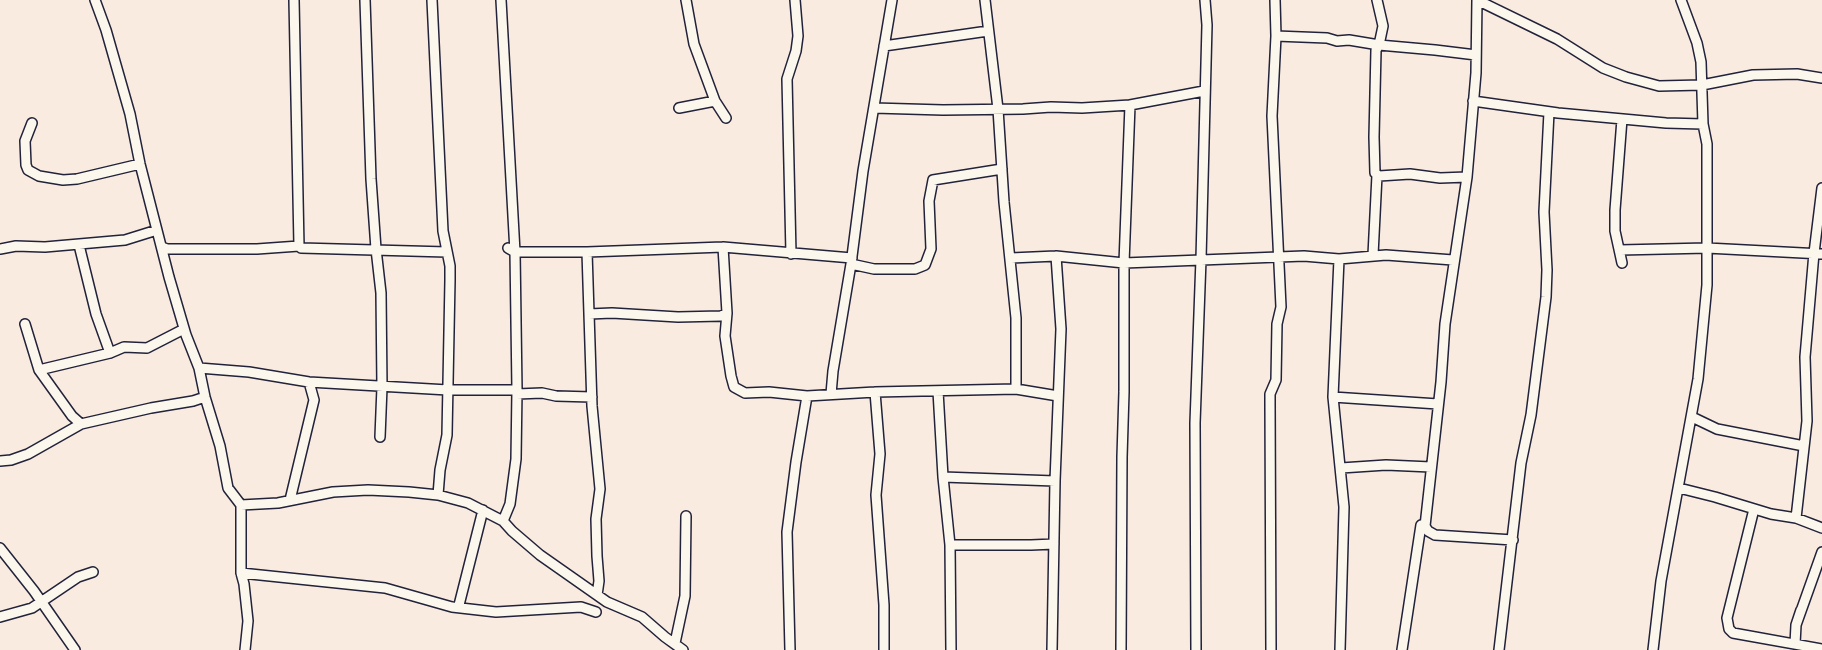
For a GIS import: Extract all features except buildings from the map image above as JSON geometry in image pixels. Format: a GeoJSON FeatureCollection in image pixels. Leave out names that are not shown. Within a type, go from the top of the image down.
{"type":"FeatureCollection","features":[{"type":"Feature","properties":{"kind":"street"},"geometry":{"type":"LineString","coordinates":[[95,0],[106,30],[130,114],[140,164],[157,230],[184,329],[199,368],[205,397],[220,446],[228,488],[240,506],[241,573],[248,621],[244,650]]}},
{"type":"Feature","properties":{"kind":"street"},"geometry":{"type":"LineString","coordinates":[[294,0],[299,246]]}},
{"type":"Feature","properties":{"kind":"street"},"geometry":{"type":"LineString","coordinates":[[365,0],[376,249],[381,293],[382,387],[380,437]]}},
{"type":"Feature","properties":{"kind":"street"},"geometry":{"type":"LineString","coordinates":[[432,0],[443,231],[450,266],[447,435],[440,470],[438,495]]}},
{"type":"Feature","properties":{"kind":"street"},"geometry":{"type":"LineString","coordinates":[[501,0],[517,392],[516,459],[510,504],[503,520]]}},
{"type":"Feature","properties":{"kind":"street"},"geometry":{"type":"LineString","coordinates":[[686,0],[694,44],[712,102],[726,118]]}},
{"type":"Feature","properties":{"kind":"street"},"geometry":{"type":"LineString","coordinates":[[791,254],[787,79],[796,51],[798,36],[794,0]]}},
{"type":"Feature","properties":{"kind":"street"},"geometry":{"type":"LineString","coordinates":[[831,394],[863,171],[892,0]]}},
{"type":"Feature","properties":{"kind":"street"},"geometry":{"type":"LineString","coordinates":[[985,0],[998,109],[1011,258],[1017,338],[1016,390]]}},
{"type":"Feature","properties":{"kind":"street"},"geometry":{"type":"LineString","coordinates":[[1196,650],[1195,423],[1201,259],[1206,0]]}},
{"type":"Feature","properties":{"kind":"street"},"geometry":{"type":"LineString","coordinates":[[1271,650],[1270,394],[1276,380],[1277,324],[1281,307],[1272,116],[1276,0]]}},
{"type":"Feature","properties":{"kind":"street"},"geometry":{"type":"LineString","coordinates":[[1373,255],[1377,175],[1374,173],[1376,50],[1383,26],[1377,0]]}},
{"type":"Feature","properties":{"kind":"street"},"geometry":{"type":"LineString","coordinates":[[1428,531],[1425,526],[1445,324],[1466,178],[1476,55],[1477,0],[1557,39],[1603,68],[1626,78],[1659,86],[1702,85],[1754,75],[1797,74],[1822,78]]}},
{"type":"Feature","properties":{"kind":"street"},"geometry":{"type":"LineString","coordinates":[[1653,650],[1661,581],[1692,417],[1700,360],[1706,285],[1707,144],[1703,124],[1702,85],[1697,44],[1681,0]]}},
{"type":"Feature","properties":{"kind":"street"},"geometry":{"type":"LineString","coordinates":[[884,46],[988,32]]}},
{"type":"Feature","properties":{"kind":"street"},"geometry":{"type":"LineString","coordinates":[[1276,36],[1327,38],[1337,41],[1349,40],[1476,55]]}},
{"type":"Feature","properties":{"kind":"street"},"geometry":{"type":"LineString","coordinates":[[874,108],[944,110],[1130,105],[1204,91]]}},
{"type":"Feature","properties":{"kind":"street"},"geometry":{"type":"LineString","coordinates":[[1473,101],[1549,112],[1666,123],[1703,124]]}},
{"type":"Feature","properties":{"kind":"street"},"geometry":{"type":"LineString","coordinates":[[1121,650],[1124,263],[1126,155],[1130,105]]}},
{"type":"Feature","properties":{"kind":"street"},"geometry":{"type":"LineString","coordinates":[[1499,650],[1521,463],[1531,415],[1546,297],[1547,270],[1544,212],[1549,112]]}},
{"type":"Feature","properties":{"kind":"street"},"geometry":{"type":"LineString","coordinates":[[1622,119],[1615,210],[1615,231],[1622,263]]}},
{"type":"Feature","properties":{"kind":"street"},"geometry":{"type":"LineString","coordinates":[[32,123],[25,141],[24,155],[28,170],[39,176],[63,180],[77,179],[140,164]]}},
{"type":"Feature","properties":{"kind":"street"},"geometry":{"type":"LineString","coordinates":[[511,250],[587,252],[723,247],[851,261],[874,269],[914,269],[925,265],[931,249],[929,201],[933,180],[1002,169]]}},
{"type":"Feature","properties":{"kind":"street"},"geometry":{"type":"LineString","coordinates":[[1377,175],[1410,174],[1440,178],[1466,178]]}},
{"type":"Feature","properties":{"kind":"street"},"geometry":{"type":"LineString","coordinates":[[1796,518],[1806,421],[1805,358],[1818,254],[1822,188]]}},
{"type":"Feature","properties":{"kind":"street"},"geometry":{"type":"LineString","coordinates":[[0,249],[16,246],[44,247],[126,240],[157,230]]}},
{"type":"Feature","properties":{"kind":"street"},"geometry":{"type":"LineString","coordinates":[[78,245],[96,314],[110,353]]}},
{"type":"Feature","properties":{"kind":"street"},"geometry":{"type":"LineString","coordinates":[[162,247],[167,249],[257,249],[299,246],[301,248],[447,252]]}},
{"type":"Feature","properties":{"kind":"street"},"geometry":{"type":"LineString","coordinates":[[723,247],[727,314],[725,336],[734,387],[745,393],[769,392],[807,396],[876,392],[1016,390],[1058,396]]}},
{"type":"Feature","properties":{"kind":"street"},"geometry":{"type":"LineString","coordinates":[[1620,250],[1707,248],[1818,254]]}},
{"type":"Feature","properties":{"kind":"street"},"geometry":{"type":"LineString","coordinates":[[587,252],[592,397],[600,489],[596,519],[599,581],[597,595]]}},
{"type":"Feature","properties":{"kind":"street"},"geometry":{"type":"LineString","coordinates":[[1011,258],[1056,256],[1124,263],[1278,256],[1304,256],[1339,260],[1373,255],[1426,256],[1453,260]]}},
{"type":"Feature","properties":{"kind":"street"},"geometry":{"type":"LineString","coordinates":[[1052,650],[1055,480],[1061,329],[1056,256]]}},
{"type":"Feature","properties":{"kind":"street"},"geometry":{"type":"LineString","coordinates":[[1339,260],[1334,397],[1344,507],[1340,650]]}},
{"type":"Feature","properties":{"kind":"street"},"geometry":{"type":"LineString","coordinates":[[589,314],[612,313],[678,317],[721,316],[727,314]]}},
{"type":"Feature","properties":{"kind":"street"},"geometry":{"type":"LineString","coordinates":[[25,324],[39,370],[72,416],[81,424]]}},
{"type":"Feature","properties":{"kind":"street"},"geometry":{"type":"LineString","coordinates":[[39,370],[110,353],[124,347],[147,348],[184,329]]}},
{"type":"Feature","properties":{"kind":"street"},"geometry":{"type":"LineString","coordinates":[[199,368],[249,372],[309,382],[592,397]]}},
{"type":"Feature","properties":{"kind":"street"},"geometry":{"type":"LineString","coordinates":[[290,500],[314,400],[309,382]]}},
{"type":"Feature","properties":{"kind":"street"},"geometry":{"type":"LineString","coordinates":[[938,391],[943,477],[950,545],[951,650]]}},
{"type":"Feature","properties":{"kind":"street"},"geometry":{"type":"LineString","coordinates":[[876,392],[880,454],[876,495],[884,605],[884,650]]}},
{"type":"Feature","properties":{"kind":"street"},"geometry":{"type":"LineString","coordinates":[[790,650],[787,532],[807,396]]}},
{"type":"Feature","properties":{"kind":"street"},"geometry":{"type":"LineString","coordinates":[[0,461],[11,460],[28,454],[81,424],[205,397]]}},
{"type":"Feature","properties":{"kind":"street"},"geometry":{"type":"LineString","coordinates":[[1334,397],[1438,404]]}},
{"type":"Feature","properties":{"kind":"street"},"geometry":{"type":"LineString","coordinates":[[1692,417],[1717,428],[1804,446]]}},
{"type":"Feature","properties":{"kind":"street"},"geometry":{"type":"LineString","coordinates":[[1341,468],[1386,465],[1431,467]]}},
{"type":"Feature","properties":{"kind":"street"},"geometry":{"type":"LineString","coordinates":[[943,477],[1055,480]]}},
{"type":"Feature","properties":{"kind":"street"},"geometry":{"type":"LineString","coordinates":[[1678,488],[1771,514],[1796,518],[1822,528]]}},
{"type":"Feature","properties":{"kind":"street"},"geometry":{"type":"LineString","coordinates":[[240,506],[278,503],[333,492],[368,490],[438,495],[468,503],[503,520],[512,531],[540,555],[597,595],[619,608],[642,616],[679,648],[685,596],[686,516]]}},
{"type":"Feature","properties":{"kind":"street"},"geometry":{"type":"LineString","coordinates":[[1754,509],[1727,618],[1728,624],[1733,633],[1822,649]]}},
{"type":"Feature","properties":{"kind":"street"},"geometry":{"type":"LineString","coordinates":[[459,605],[483,510]]}},
{"type":"Feature","properties":{"kind":"street"},"geometry":{"type":"LineString","coordinates":[[1402,650],[1421,525],[1435,535],[1513,540]]}},
{"type":"Feature","properties":{"kind":"street"},"geometry":{"type":"LineString","coordinates":[[950,545],[1054,544]]}},
{"type":"Feature","properties":{"kind":"street"},"geometry":{"type":"LineString","coordinates":[[0,548],[41,601],[75,650]]}},
{"type":"Feature","properties":{"kind":"street"},"geometry":{"type":"LineString","coordinates":[[1796,625],[1822,552]]}},
{"type":"Feature","properties":{"kind":"street"},"geometry":{"type":"LineString","coordinates":[[0,617],[32,608],[78,577],[93,572]]}},
{"type":"Feature","properties":{"kind":"street"},"geometry":{"type":"LineString","coordinates":[[241,573],[385,588],[458,608],[496,612],[581,607],[596,612]]}},
{"type":"Feature","properties":{"kind":"street"},"geometry":{"type":"LineString","coordinates":[[1795,644],[1796,625],[1801,610]]}}]}
